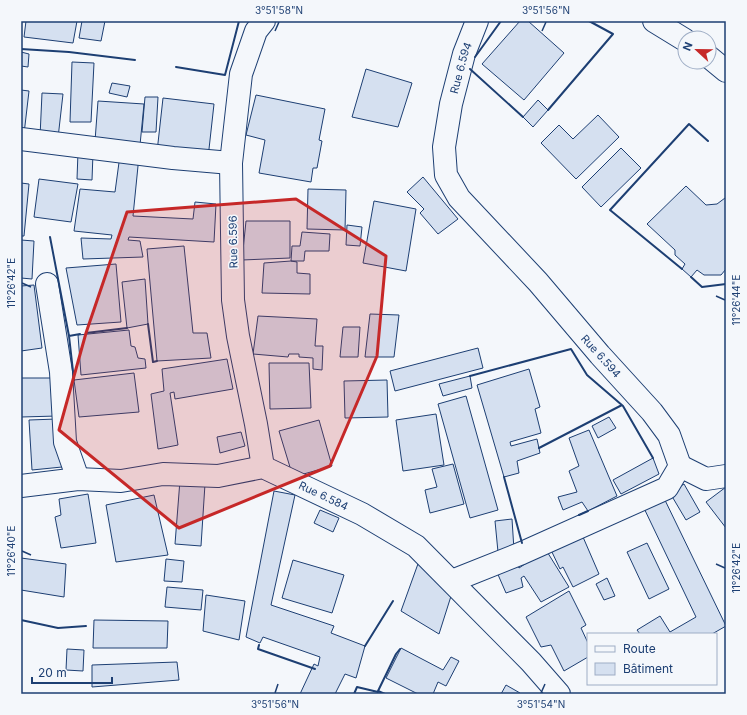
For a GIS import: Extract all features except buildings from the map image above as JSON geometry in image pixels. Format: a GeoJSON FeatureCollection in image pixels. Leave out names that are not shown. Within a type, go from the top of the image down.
{"type":"FeatureCollection","features":[{"type":"Feature","properties":{"kind":"street","name":"Rue 6.596"},"geometry":{"type":"LineString","coordinates":[[263,467],[238,336],[233,300],[232,163],[241,74],[256,31],[264,21]]}},
{"type":"Feature","properties":{"kind":"street","name":"Rue 6.594"},"geometry":{"type":"LineString","coordinates":[[477,21],[464,54],[451,104],[444,148],[446,175],[459,198],[538,282],[600,356],[652,412],[669,435],[680,466]]}},
{"type":"Feature","properties":{"kind":"street"},"geometry":{"type":"LineString","coordinates":[[654,21],[677,35]]}},
{"type":"Feature","properties":{"kind":"street"},"geometry":{"type":"LineString","coordinates":[[717,64],[726,71]]}},
{"type":"Feature","properties":{"kind":"street"},"geometry":{"type":"LineString","coordinates":[[21,139],[173,158],[232,163]]}},
{"type":"Feature","properties":{"kind":"street"},"geometry":{"type":"LineString","coordinates":[[47,284],[61,372],[65,442],[78,479]]}},
{"type":"Feature","properties":{"kind":"street"},"geometry":{"type":"LineString","coordinates":[[452,581],[667,488],[680,466],[706,479],[726,476]]}},
{"type":"Feature","properties":{"kind":"street"},"geometry":{"type":"LineString","coordinates":[[21,486],[78,479],[121,481],[164,474],[218,476],[263,467]]}},
{"type":"Feature","properties":{"kind":"street","name":"Rue 6.584"},"geometry":{"type":"LineString","coordinates":[[263,467],[362,514],[416,546],[531,662],[559,694]]}},
{"type":"Feature","properties":{"kind":"highlighted area"},"geometry":{"type":"Polygon","coordinates":[[[296,199],[386,256],[377,356],[330,466],[179,528],[59,430],[86,333],[127,212],[296,199]]]}},
{"type":"Feature","properties":{"kind":"wall"},"geometry":{"type":"LineString","coordinates":[[176,67],[225,75],[239,21]]}},
{"type":"Feature","properties":{"kind":"wall"},"geometry":{"type":"LineString","coordinates":[[475,57],[501,21]]}},
{"type":"Feature","properties":{"kind":"wall"},"geometry":{"type":"LineString","coordinates":[[548,110],[613,34],[589,21]]}},
{"type":"Feature","properties":{"kind":"wall"},"geometry":{"type":"LineString","coordinates":[[21,49],[69,52],[135,60]]}},
{"type":"Feature","properties":{"kind":"wall"},"geometry":{"type":"LineString","coordinates":[[470,69],[523,117]]}},
{"type":"Feature","properties":{"kind":"wall"},"geometry":{"type":"LineString","coordinates":[[682,269],[610,210],[689,124],[708,141]]}},
{"type":"Feature","properties":{"kind":"wall"},"geometry":{"type":"LineString","coordinates":[[50,237],[69,336],[74,380]]}},
{"type":"Feature","properties":{"kind":"wall"},"geometry":{"type":"LineString","coordinates":[[691,277],[702,287],[726,284]]}},
{"type":"Feature","properties":{"kind":"wall"},"geometry":{"type":"LineString","coordinates":[[148,324],[153,362],[157,361]]}},
{"type":"Feature","properties":{"kind":"wall"},"geometry":{"type":"LineString","coordinates":[[86,333],[127,328]]}},
{"type":"Feature","properties":{"kind":"wall"},"geometry":{"type":"LineString","coordinates":[[69,336],[80,334]]}},
{"type":"Feature","properties":{"kind":"wall"},"geometry":{"type":"LineString","coordinates":[[470,376],[571,349],[587,375],[623,406],[653,458]]}},
{"type":"Feature","properties":{"kind":"wall"},"geometry":{"type":"LineString","coordinates":[[539,448],[622,405]]}},
{"type":"Feature","properties":{"kind":"wall"},"geometry":{"type":"LineString","coordinates":[[504,477],[522,543]]}},
{"type":"Feature","properties":{"kind":"wall"},"geometry":{"type":"LineString","coordinates":[[579,515],[588,511]]}},
{"type":"Feature","properties":{"kind":"wall"},"geometry":{"type":"LineString","coordinates":[[365,646],[393,601]]}},
{"type":"Feature","properties":{"kind":"wall"},"geometry":{"type":"LineString","coordinates":[[21,620],[58,628],[86,626]]}},
{"type":"Feature","properties":{"kind":"wall"},"geometry":{"type":"LineString","coordinates":[[259,645],[258,649],[315,669]]}},
{"type":"Feature","properties":{"kind":"wall"},"geometry":{"type":"LineString","coordinates":[[378,691],[396,654],[400,649]]}},
{"type":"Feature","properties":{"kind":"wall"},"geometry":{"type":"LineString","coordinates":[[354,694],[357,687],[378,691],[385,694]]}}]}
